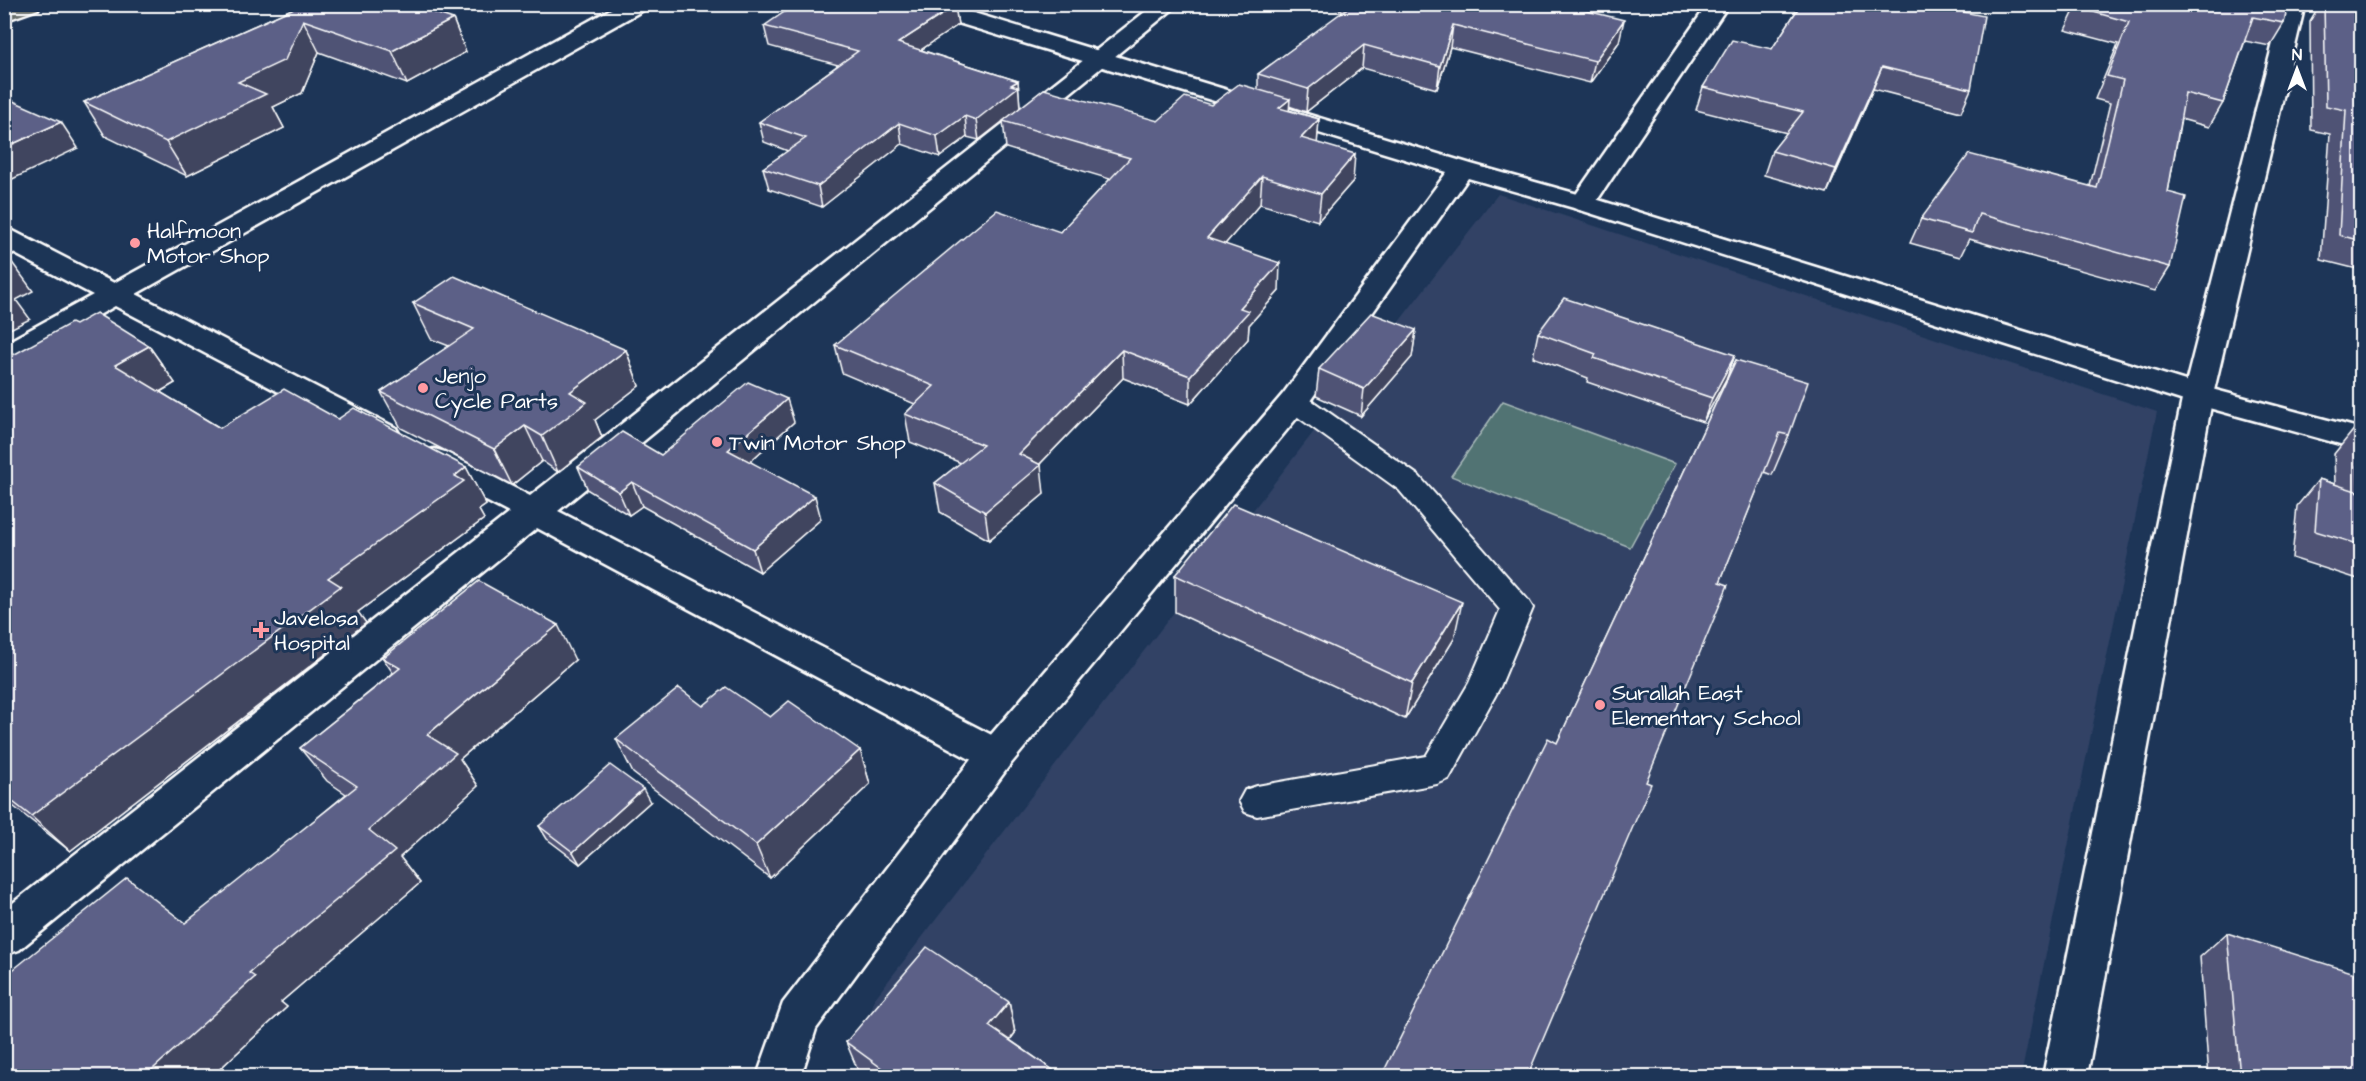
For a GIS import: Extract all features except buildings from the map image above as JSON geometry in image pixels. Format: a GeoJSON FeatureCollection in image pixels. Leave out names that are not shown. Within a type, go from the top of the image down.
{"type":"FeatureCollection","features":[{"type":"Feature","properties":{"kind":"highway"},"geometry":{"type":"LineString","coordinates":[[4,15],[30,4]]}},
{"type":"Feature","properties":{"kind":"street"},"geometry":{"type":"LineString","coordinates":[[4,356],[637,4]]}},
{"type":"Feature","properties":{"kind":"street"},"geometry":{"type":"LineString","coordinates":[[921,4],[1098,60],[1583,203],[2198,395],[2361,440]]}},
{"type":"Feature","properties":{"kind":"street"},"geometry":{"type":"LineString","coordinates":[[4,936],[536,513],[1169,4]]}},
{"type":"Feature","properties":{"kind":"street"},"geometry":{"type":"LineString","coordinates":[[1583,203],[1719,4]]}},
{"type":"Feature","properties":{"kind":"street"},"geometry":{"type":"LineString","coordinates":[[2065,1077],[2198,395],[2294,4]]}},
{"type":"Feature","properties":{"kind":"street"},"geometry":{"type":"LineString","coordinates":[[779,1077],[798,1018],[996,755],[1294,401],[1462,169]]}},
{"type":"Feature","properties":{"kind":"street"},"geometry":{"type":"LineString","coordinates":[[4,237],[996,755]]}},
{"type":"Feature","properties":{"kind":"lane"},"geometry":{"type":"LineString","coordinates":[[1257,801],[1437,769],[1484,687],[1517,608],[1408,483],[1294,401]]}},
{"type":"Feature","properties":{"kind":"shaded area","name":"Surallah East Elementary School"},"geometry":{"type":"Polygon","coordinates":[[[1498,194],[2157,412],[2021,1076],[852,1076],[875,998],[1498,194]]]}},
{"type":"Feature","properties":{"kind":"green space"},"geometry":{"type":"Polygon","coordinates":[[[1503,401],[1675,464],[1630,547],[1451,476],[1503,401]]]}},
{"type":"Feature","properties":{"kind":"place","name":"Halfmoon Motor Shop"},"geometry":{"type":"Point","coordinates":[135,243]}},
{"type":"Feature","properties":{"kind":"place","name":"Jenjo Cycle Parts"},"geometry":{"type":"Point","coordinates":[423,388]}},
{"type":"Feature","properties":{"kind":"place","name":"Twin Motor Shop"},"geometry":{"type":"Point","coordinates":[717,442]}},
{"type":"Feature","properties":{"kind":"place","name":"Javelosa Hospital"},"geometry":{"type":"Point","coordinates":[261,630]}},
{"type":"Feature","properties":{"kind":"place","name":"Surallah East Elementary School"},"geometry":{"type":"Point","coordinates":[1600,705]}}]}
